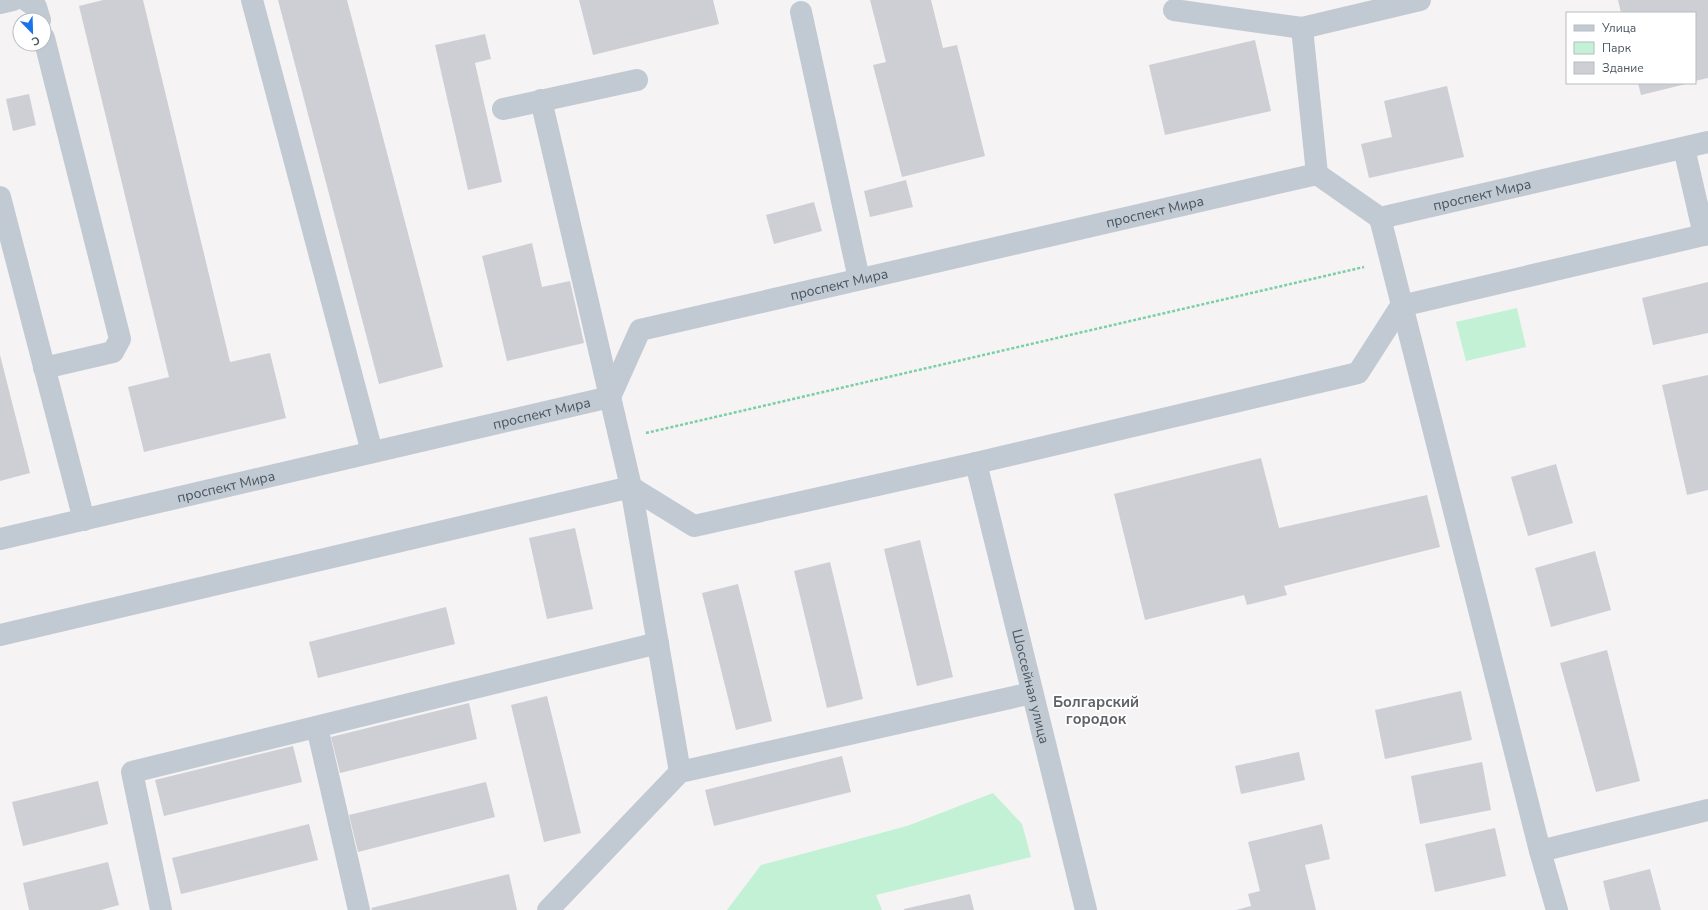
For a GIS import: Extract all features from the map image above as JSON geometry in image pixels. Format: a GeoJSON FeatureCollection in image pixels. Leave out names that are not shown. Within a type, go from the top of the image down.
{"type":"FeatureCollection","features":[{"type":"Feature","properties":{"kind":"street"},"geometry":{"type":"LineString","coordinates":[[0,3],[13,0]]}},
{"type":"Feature","properties":{"kind":"street"},"geometry":{"type":"LineString","coordinates":[[26,0],[36,7],[38,12]]}},
{"type":"Feature","properties":{"kind":"street"},"geometry":{"type":"LineString","coordinates":[[252,0],[372,452]]}},
{"type":"Feature","properties":{"kind":"street"},"geometry":{"type":"LineString","coordinates":[[1174,10],[1302,28],[1420,0]]}},
{"type":"Feature","properties":{"kind":"street"},"geometry":{"type":"LineString","coordinates":[[801,12],[859,279]]}},
{"type":"Feature","properties":{"kind":"street"},"geometry":{"type":"LineString","coordinates":[[1302,28],[1317,174],[1380,218],[1401,306],[1540,851],[1557,910]]}},
{"type":"Feature","properties":{"kind":"street"},"geometry":{"type":"LineString","coordinates":[[44,368],[113,352],[120,339],[48,52]]}},
{"type":"Feature","properties":{"kind":"street"},"geometry":{"type":"LineString","coordinates":[[503,109],[637,80]]}},
{"type":"Feature","properties":{"kind":"street"},"geometry":{"type":"LineString","coordinates":[[541,100],[631,487],[680,772]]}},
{"type":"Feature","properties":{"kind":"street","name":"проспект Мира"},"geometry":{"type":"LineString","coordinates":[[1380,218],[1708,142]]}},
{"type":"Feature","properties":{"kind":"street"},"geometry":{"type":"LineString","coordinates":[[0,635],[631,487],[694,526],[976,463],[1358,373],[1401,306],[1706,234],[1684,148]]}},
{"type":"Feature","properties":{"kind":"street","name":"проспект Мира"},"geometry":{"type":"LineString","coordinates":[[0,539],[610,397],[640,330],[1317,174]]}},
{"type":"Feature","properties":{"kind":"street"},"geometry":{"type":"LineString","coordinates":[[0,197],[84,520]]}},
{"type":"Feature","properties":{"kind":"street","name":"Шоссейная улица"},"geometry":{"type":"LineString","coordinates":[[976,463],[1086,910]]}},
{"type":"Feature","properties":{"kind":"street"},"geometry":{"type":"LineString","coordinates":[[161,910],[132,772],[658,642]]}},
{"type":"Feature","properties":{"kind":"street"},"geometry":{"type":"LineString","coordinates":[[548,910],[680,772],[1032,693]]}},
{"type":"Feature","properties":{"kind":"street"},"geometry":{"type":"LineString","coordinates":[[317,727],[359,910]]}},
{"type":"Feature","properties":{"kind":"street"},"geometry":{"type":"LineString","coordinates":[[1540,851],[1708,810]]}},
{"type":"Feature","properties":{"kind":"path"},"geometry":{"type":"LineString","coordinates":[[620,439],[1390,262]]}},
{"type":"Feature","properties":{"kind":"green space"},"geometry":{"type":"Polygon","coordinates":[[[1517,308],[1526,347],[1466,361],[1456,322],[1517,308]]]}},
{"type":"Feature","properties":{"kind":"green space"},"geometry":{"type":"Polygon","coordinates":[[[993,793],[1022,824],[1031,857],[876,895],[882,910],[727,910],[761,865],[907,826],[993,793]]]}},
{"type":"Feature","properties":{"kind":"building"},"geometry":{"type":"Polygon","coordinates":[[[103,0],[143,0],[230,362],[270,353],[286,418],[144,452],[128,387],[169,377],[79,6],[103,0]]]}},
{"type":"Feature","properties":{"kind":"building"},"geometry":{"type":"Polygon","coordinates":[[[278,0],[347,0],[443,367],[379,384],[278,0]]]}},
{"type":"Feature","properties":{"kind":"building"},"geometry":{"type":"Polygon","coordinates":[[[579,0],[713,0],[719,24],[593,55],[579,0]]]}},
{"type":"Feature","properties":{"kind":"building"},"geometry":{"type":"Polygon","coordinates":[[[870,0],[931,0],[943,48],[957,45],[985,156],[902,177],[873,65],[886,62],[870,0]]]}},
{"type":"Feature","properties":{"kind":"building"},"geometry":{"type":"Polygon","coordinates":[[[1618,0],[1708,0],[1708,78],[1696,81],[1696,12],[1621,12],[1618,0]]]}},
{"type":"Feature","properties":{"kind":"building"},"geometry":{"type":"Polygon","coordinates":[[[485,34],[491,59],[475,63],[502,182],[468,190],[435,45],[485,34]]]}},
{"type":"Feature","properties":{"kind":"building"},"geometry":{"type":"Polygon","coordinates":[[[1255,40],[1271,111],[1165,135],[1149,65],[1255,40]]]}},
{"type":"Feature","properties":{"kind":"building"},"geometry":{"type":"Polygon","coordinates":[[[1638,84],[1686,84],[1641,95],[1638,84]]]}},
{"type":"Feature","properties":{"kind":"building"},"geometry":{"type":"Polygon","coordinates":[[[1447,86],[1464,157],[1369,178],[1361,144],[1392,137],[1384,101],[1447,86]]]}},
{"type":"Feature","properties":{"kind":"building"},"geometry":{"type":"Polygon","coordinates":[[[29,94],[36,125],[13,131],[6,99],[29,94]]]}},
{"type":"Feature","properties":{"kind":"building"},"geometry":{"type":"Polygon","coordinates":[[[906,180],[913,207],[870,217],[864,191],[906,180]]]}},
{"type":"Feature","properties":{"kind":"building"},"geometry":{"type":"Polygon","coordinates":[[[814,202],[822,231],[774,244],[766,215],[814,202]]]}},
{"type":"Feature","properties":{"kind":"building"},"geometry":{"type":"Polygon","coordinates":[[[532,243],[542,287],[570,281],[584,343],[507,361],[482,256],[532,243]]]}},
{"type":"Feature","properties":{"kind":"building"},"geometry":{"type":"Polygon","coordinates":[[[1708,282],[1708,333],[1653,345],[1642,298],[1708,282]]]}},
{"type":"Feature","properties":{"kind":"building"},"geometry":{"type":"Polygon","coordinates":[[[0,355],[30,473],[0,481],[0,355]]]}},
{"type":"Feature","properties":{"kind":"building"},"geometry":{"type":"Polygon","coordinates":[[[1708,375],[1708,490],[1687,495],[1662,385],[1708,375]]]}},
{"type":"Feature","properties":{"kind":"building"},"geometry":{"type":"Polygon","coordinates":[[[1261,458],[1279,528],[1427,495],[1440,547],[1284,586],[1287,595],[1247,605],[1244,595],[1145,620],[1114,494],[1261,458]]]}},
{"type":"Feature","properties":{"kind":"building"},"geometry":{"type":"Polygon","coordinates":[[[1556,464],[1573,523],[1528,536],[1511,477],[1556,464]]]}},
{"type":"Feature","properties":{"kind":"building"},"geometry":{"type":"Polygon","coordinates":[[[575,528],[593,609],[547,619],[529,538],[575,528]]]}},
{"type":"Feature","properties":{"kind":"building"},"geometry":{"type":"Polygon","coordinates":[[[920,540],[953,677],[917,686],[884,549],[920,540]]]}},
{"type":"Feature","properties":{"kind":"building"},"geometry":{"type":"Polygon","coordinates":[[[1595,551],[1611,610],[1551,627],[1535,568],[1595,551]]]}},
{"type":"Feature","properties":{"kind":"building"},"geometry":{"type":"Polygon","coordinates":[[[830,562],[863,699],[827,708],[794,571],[830,562]]]}},
{"type":"Feature","properties":{"kind":"building"},"geometry":{"type":"Polygon","coordinates":[[[738,584],[772,721],[736,730],[702,593],[738,584]]]}},
{"type":"Feature","properties":{"kind":"building"},"geometry":{"type":"Polygon","coordinates":[[[446,607],[455,644],[318,678],[309,642],[446,607]]]}},
{"type":"Feature","properties":{"kind":"building"},"geometry":{"type":"Polygon","coordinates":[[[1607,650],[1640,781],[1596,792],[1560,663],[1607,650]]]}},
{"type":"Feature","properties":{"kind":"building"},"geometry":{"type":"Polygon","coordinates":[[[1461,691],[1472,740],[1385,759],[1375,710],[1461,691]]]}},
{"type":"Feature","properties":{"kind":"building"},"geometry":{"type":"Polygon","coordinates":[[[547,696],[581,833],[544,842],[511,705],[547,696]]]}},
{"type":"Feature","properties":{"kind":"building"},"geometry":{"type":"Polygon","coordinates":[[[469,703],[477,739],[340,773],[331,737],[469,703]]]}},
{"type":"Feature","properties":{"kind":"building"},"geometry":{"type":"Polygon","coordinates":[[[293,746],[302,782],[164,816],[155,780],[293,746]]]}},
{"type":"Feature","properties":{"kind":"building"},"geometry":{"type":"Polygon","coordinates":[[[1299,752],[1305,780],[1241,794],[1235,766],[1299,752]]]}},
{"type":"Feature","properties":{"kind":"building"},"geometry":{"type":"Polygon","coordinates":[[[842,756],[851,792],[714,826],[705,790],[842,756]]]}},
{"type":"Feature","properties":{"kind":"building"},"geometry":{"type":"Polygon","coordinates":[[[1482,762],[1491,810],[1420,824],[1411,776],[1482,762]]]}},
{"type":"Feature","properties":{"kind":"building"},"geometry":{"type":"Polygon","coordinates":[[[98,781],[108,824],[23,846],[12,802],[98,781]]]}},
{"type":"Feature","properties":{"kind":"building"},"geometry":{"type":"Polygon","coordinates":[[[486,782],[495,817],[358,852],[349,815],[486,782]]]}},
{"type":"Feature","properties":{"kind":"building"},"geometry":{"type":"Polygon","coordinates":[[[309,824],[318,860],[181,894],[172,858],[309,824]]]}},
{"type":"Feature","properties":{"kind":"building"},"geometry":{"type":"Polygon","coordinates":[[[1322,824],[1330,859],[1305,865],[1316,910],[1236,910],[1251,906],[1248,894],[1260,891],[1248,842],[1322,824]]]}},
{"type":"Feature","properties":{"kind":"building"},"geometry":{"type":"Polygon","coordinates":[[[1495,828],[1506,876],[1435,892],[1425,844],[1495,828]]]}},
{"type":"Feature","properties":{"kind":"building"},"geometry":{"type":"Polygon","coordinates":[[[108,862],[119,905],[101,910],[29,910],[23,883],[108,862]]]}},
{"type":"Feature","properties":{"kind":"building"},"geometry":{"type":"Polygon","coordinates":[[[1650,869],[1661,910],[1610,910],[1603,881],[1650,869]]]}},
{"type":"Feature","properties":{"kind":"building"},"geometry":{"type":"Polygon","coordinates":[[[509,874],[517,910],[372,910],[371,908],[509,874]]]}},
{"type":"Feature","properties":{"kind":"building"},"geometry":{"type":"Polygon","coordinates":[[[970,894],[974,910],[904,910],[904,909],[970,894]]]}},
{"type":"Feature","properties":{"kind":"district","name":"Болгарский городок"},"geometry":{"type":"Point","coordinates":[1096,710]}}]}
